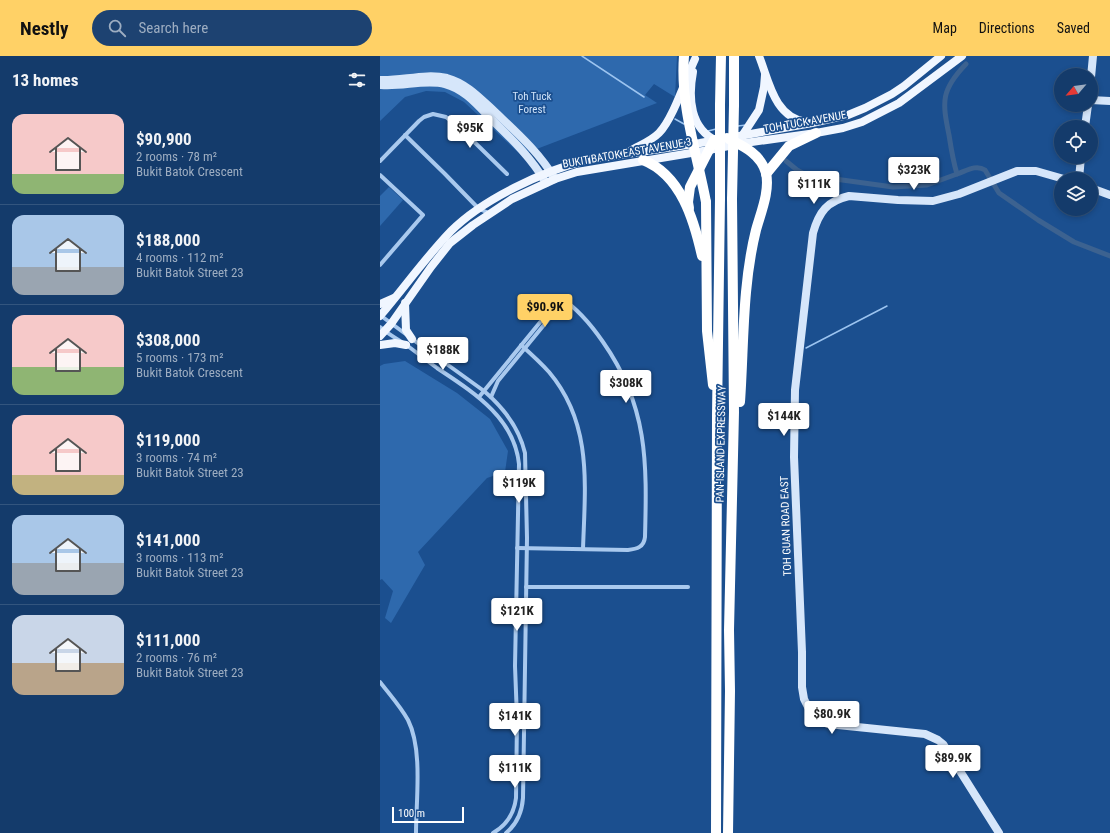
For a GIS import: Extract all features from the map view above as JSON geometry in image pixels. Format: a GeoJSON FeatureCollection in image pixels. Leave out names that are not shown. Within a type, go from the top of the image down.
{"type":"FeatureCollection","features":[{"type":"Feature","properties":{"kind":"highway"},"geometry":{"type":"LineString","coordinates":[[684,56],[684,96],[706,202],[707,331],[717,415]]}},
{"type":"Feature","properties":{"kind":"highway","name":"PAN-ISLAND EXPRESSWAY"},"geometry":{"type":"LineString","coordinates":[[716,833],[717,415],[721,56]]}},
{"type":"Feature","properties":{"kind":"highway","name":"PAN-ISLAND EXPRESSWAY"},"geometry":{"type":"LineString","coordinates":[[728,833],[730,691],[729,630],[733,476],[732,199],[734,56]]}},
{"type":"Feature","properties":{"kind":"highway"},"geometry":{"type":"LineString","coordinates":[[766,174],[789,146],[814,128]]}},
{"type":"Feature","properties":{"kind":"highway"},"geometry":{"type":"LineString","coordinates":[[727,142],[740,139],[756,155],[764,167],[767,184],[752,245],[747,287],[736,464],[733,476]]}},
{"type":"Feature","properties":{"kind":"highway"},"geometry":{"type":"LineString","coordinates":[[689,212],[688,202],[690,187],[714,140]]}},
{"type":"Feature","properties":{"kind":"highway"},"geometry":{"type":"LineString","coordinates":[[643,160],[653,164],[673,182],[689,212],[706,271]]}},
{"type":"Feature","properties":{"kind":"main road"},"geometry":{"type":"LineString","coordinates":[[759,56],[772,93],[780,106],[793,119],[814,128]]}},
{"type":"Feature","properties":{"kind":"main road","name":"TOH TUCK AVENUE"},"geometry":{"type":"LineString","coordinates":[[814,128],[880,101],[904,86],[941,56]]}},
{"type":"Feature","properties":{"kind":"main road","name":"TOH TUCK AVENUE"},"geometry":{"type":"LineString","coordinates":[[740,139],[814,128],[843,128],[862,122],[899,103],[962,56]]}},
{"type":"Feature","properties":{"kind":"main road"},"geometry":{"type":"LineString","coordinates":[[696,57],[691,84],[693,114],[700,128],[714,140]]}},
{"type":"Feature","properties":{"kind":"main road"},"geometry":{"type":"LineString","coordinates":[[625,154],[648,141],[661,130],[672,111],[696,57]]}},
{"type":"Feature","properties":{"kind":"main road"},"geometry":{"type":"LineString","coordinates":[[740,139],[759,110],[764,87],[765,72]]}},
{"type":"Feature","properties":{"kind":"main road","name":"BUKIT BATOK EAST AVENUE 3"},"geometry":{"type":"LineString","coordinates":[[380,315],[437,246],[460,223],[479,209],[507,192],[544,179],[569,165],[587,160],[714,140],[727,142]]}},
{"type":"Feature","properties":{"kind":"main road","name":"BUKIT BATOK EAST AVENUE 3"},"geometry":{"type":"LineString","coordinates":[[553,175],[709,150],[727,142]]}},
{"type":"Feature","properties":{"kind":"main road","name":"BUKIT BATOK EAST AVENUE 3"},"geometry":{"type":"LineString","coordinates":[[382,332],[391,324],[405,302],[450,244],[463,232],[490,213],[544,179]]}},
{"type":"Feature","properties":{"kind":"main road"},"geometry":{"type":"LineString","coordinates":[[380,304],[397,296]]}},
{"type":"Feature","properties":{"kind":"main road"},"geometry":{"type":"LineString","coordinates":[[380,345],[409,342],[406,330],[405,302]]}},
{"type":"Feature","properties":{"kind":"street"},"geometry":{"type":"LineString","coordinates":[[1092,68],[1093,56]]}},
{"type":"Feature","properties":{"kind":"street"},"geometry":{"type":"LineString","coordinates":[[380,80],[431,77],[446,78],[460,83],[474,93],[516,131],[538,155],[553,175]]}},
{"type":"Feature","properties":{"kind":"street"},"geometry":{"type":"LineString","coordinates":[[380,85],[438,83],[451,86],[458,90],[471,99],[525,153],[544,179]]}},
{"type":"Feature","properties":{"kind":"street"},"geometry":{"type":"LineString","coordinates":[[1098,100],[1110,101]]}},
{"type":"Feature","properties":{"kind":"street"},"geometry":{"type":"LineString","coordinates":[[380,161],[419,120],[433,114],[443,115],[459,127],[507,174]]}},
{"type":"Feature","properties":{"kind":"street"},"geometry":{"type":"LineString","coordinates":[[405,135],[479,209],[490,213]]}},
{"type":"Feature","properties":{"kind":"street","name":"TOH GUAN ROAD EAST"},"geometry":{"type":"LineString","coordinates":[[999,833],[943,744],[938,740],[925,734],[828,724],[817,718],[804,700],[802,686],[794,457],[795,390],[813,232],[816,221],[821,212],[833,202],[840,198],[855,196],[898,200],[933,201],[959,194],[1017,171],[1036,171],[1054,176]]}},
{"type":"Feature","properties":{"kind":"street"},"geometry":{"type":"LineString","coordinates":[[380,175],[423,215],[380,265]]}},
{"type":"Feature","properties":{"kind":"street"},"geometry":{"type":"LineString","coordinates":[[1098,191],[1110,195]]}},
{"type":"Feature","properties":{"kind":"street"},"geometry":{"type":"LineString","coordinates":[[479,397],[521,344],[561,298],[579,312],[592,327],[618,365],[630,390],[638,413],[645,453],[646,522],[644,543],[640,547],[631,550],[517,548]]}},
{"type":"Feature","properties":{"kind":"street"},"geometry":{"type":"LineString","coordinates":[[491,397],[498,381],[557,309],[566,301]]}},
{"type":"Feature","properties":{"kind":"street"},"geometry":{"type":"LineString","coordinates":[[380,315],[409,342],[479,397],[502,421],[512,438],[517,454],[515,666],[517,718],[516,798],[514,809],[510,818],[503,826],[493,833]]}},
{"type":"Feature","properties":{"kind":"street"},"geometry":{"type":"LineString","coordinates":[[382,332],[409,342],[491,397],[516,427],[526,460],[527,548],[523,798],[522,807],[517,820],[506,833]]}},
{"type":"Feature","properties":{"kind":"street"},"geometry":{"type":"LineString","coordinates":[[521,344],[542,364],[560,388],[571,408],[580,435],[583,450],[586,486],[583,549]]}},
{"type":"Feature","properties":{"kind":"street"},"geometry":{"type":"LineString","coordinates":[[526,587],[688,587]]}},
{"type":"Feature","properties":{"kind":"street"},"geometry":{"type":"LineString","coordinates":[[380,682],[402,709],[413,733],[417,777],[416,833]]}},
{"type":"Feature","properties":{"kind":"green space","name":"Toh Tuck Forest"},"geometry":{"type":"Polygon","coordinates":[[[380,56],[677,56],[675,97],[654,84],[645,95],[657,103],[521,155],[464,102],[445,92],[426,91],[405,97],[380,121],[380,56]]]}},
{"type":"Feature","properties":{"kind":"green space"},"geometry":{"type":"Polygon","coordinates":[[[389,187],[403,200],[380,226],[380,196],[389,187]]]}},
{"type":"Feature","properties":{"kind":"green space"},"geometry":{"type":"Polygon","coordinates":[[[405,361],[457,393],[490,419],[508,451],[505,472],[487,478],[418,552],[425,565],[391,623],[385,618],[393,591],[382,579],[380,580],[380,366],[405,361]]]}},
{"type":"Feature","properties":{"kind":"waterway"},"geometry":{"type":"LineString","coordinates":[[582,56],[644,97]]}},
{"type":"Feature","properties":{"kind":"waterway"},"geometry":{"type":"LineString","coordinates":[[966,64],[952,81],[948,89],[945,104],[945,113],[957,174],[975,168],[982,168],[985,170],[999,193],[1038,220],[1074,242],[1110,256]]}},
{"type":"Feature","properties":{"kind":"waterway"},"geometry":{"type":"LineString","coordinates":[[675,119],[684,124]]}},
{"type":"Feature","properties":{"kind":"waterway"},"geometry":{"type":"LineString","coordinates":[[738,126],[746,125]]}},
{"type":"Feature","properties":{"kind":"waterway"},"geometry":{"type":"LineString","coordinates":[[708,131],[716,129]]}},
{"type":"Feature","properties":{"kind":"waterway"},"geometry":{"type":"LineString","coordinates":[[786,161],[806,175],[893,187],[927,185],[957,174]]}},
{"type":"Feature","properties":{"kind":"waterway"},"geometry":{"type":"LineString","coordinates":[[806,348],[887,306]]}}]}
